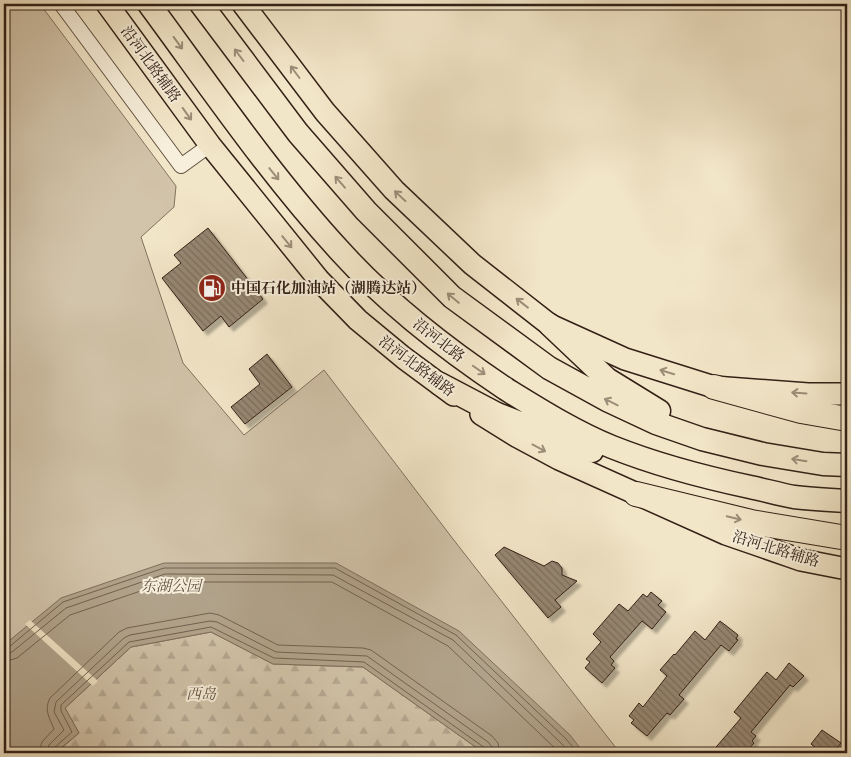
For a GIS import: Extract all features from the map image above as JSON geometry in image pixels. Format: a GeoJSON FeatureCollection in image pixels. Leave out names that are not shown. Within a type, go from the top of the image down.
{"type":"FeatureCollection","features":[{"type":"Feature","properties":{"kind":"highway","name":"沿河北路"},"geometry":{"type":"LineString","coordinates":[[149,4],[267,166],[342,254],[386,298],[428,333],[479,371],[531,405],[610,446],[644,459],[700,477],[793,496],[847,501]]}},
{"type":"Feature","properties":{"kind":"highway"},"geometry":{"type":"LineString","coordinates":[[201,4],[298,133],[366,211],[452,297],[549,368],[656,423],[702,439],[763,454],[823,464],[847,465]]}},
{"type":"Feature","properties":{"kind":"highway"},"geometry":{"type":"LineString","coordinates":[[550,325],[607,379],[702,439]]}},
{"type":"Feature","properties":{"kind":"highway"},"geometry":{"type":"LineString","coordinates":[[440,384],[497,414],[588,450],[634,464],[700,477]]}},
{"type":"Feature","properties":{"kind":"highway"},"geometry":{"type":"LineString","coordinates":[[714,387],[801,411],[847,420]]}},
{"type":"Feature","properties":{"kind":"highway"},"geometry":{"type":"LineString","coordinates":[[636,494],[751,522],[847,538]]}},
{"type":"Feature","properties":{"kind":"main road","name":"沿河北路辅路"},"geometry":{"type":"LineString","coordinates":[[107,4],[210,145],[319,280],[358,320],[404,358],[489,419],[559,459],[726,534],[801,560],[847,569]]}},
{"type":"Feature","properties":{"kind":"main road"},"geometry":{"type":"LineString","coordinates":[[243,4],[325,112],[394,190],[472,264],[550,325],[625,359],[714,387],[808,394],[847,394]]}},
{"type":"Feature","properties":{"kind":"street"},"geometry":{"type":"LineString","coordinates":[[61,4],[181,166],[210,145]]}},
{"type":"Feature","properties":{"kind":"green space","name":"东湖公园"},"geometry":{"type":"Polygon","coordinates":[[[4,4],[40,4],[176,186],[174,207],[141,237],[183,363],[244,435],[324,370],[620,753],[4,753],[4,4]]]}},
{"type":"Feature","properties":{"kind":"green space","name":"西岛"},"geometry":{"type":"Polygon","coordinates":[[[211,632],[273,664],[363,667],[484,753],[56,753],[79,733],[65,708],[131,647],[211,632]]]}},
{"type":"Feature","properties":{"kind":"water"},"geometry":{"type":"Polygon","coordinates":[[[164,563],[336,563],[459,631],[570,735],[584,753],[484,753],[363,667],[273,664],[211,632],[131,647],[65,708],[79,733],[55,753],[4,753],[4,645],[61,598],[164,563]]]}},
{"type":"Feature","properties":{"kind":"pier"},"geometry":{"type":"Polygon","coordinates":[[[30,620],[98,681],[93,686],[25,624],[30,620]]]}},
{"type":"Feature","properties":{"kind":"building","name":"中国石化加油站（湖腾达站）"},"geometry":{"type":"Polygon","coordinates":[[[208,228],[263,299],[229,327],[221,316],[203,331],[162,278],[181,263],[174,255],[208,228]]]}},
{"type":"Feature","properties":{"kind":"building"},"geometry":{"type":"Polygon","coordinates":[[[267,354],[292,387],[245,424],[231,407],[260,384],[249,369],[267,354]]]}},
{"type":"Feature","properties":{"kind":"building"},"geometry":{"type":"Polygon","coordinates":[[[504,547],[544,566],[552,561],[558,563],[562,568],[562,575],[577,581],[555,600],[561,607],[548,618],[495,555],[504,547]]]}},
{"type":"Feature","properties":{"kind":"building"},"geometry":{"type":"Polygon","coordinates":[[[651,592],[662,601],[658,605],[666,612],[652,629],[642,621],[610,657],[614,661],[611,665],[615,668],[602,683],[585,668],[590,662],[586,659],[601,642],[593,634],[619,604],[628,611],[643,594],[647,597],[651,592]]]}},
{"type":"Feature","properties":{"kind":"building"},"geometry":{"type":"Polygon","coordinates":[[[720,621],[738,635],[736,639],[738,640],[729,651],[721,645],[679,695],[684,699],[670,715],[667,713],[647,736],[631,723],[634,720],[629,716],[639,703],[643,707],[667,676],[660,670],[695,631],[705,640],[720,621]]]}},
{"type":"Feature","properties":{"kind":"building"},"geometry":{"type":"Polygon","coordinates":[[[789,663],[804,676],[793,687],[790,685],[751,732],[756,736],[752,741],[754,743],[745,753],[711,753],[741,718],[734,712],[767,672],[776,680],[789,663]]]}},
{"type":"Feature","properties":{"kind":"building"},"geometry":{"type":"Polygon","coordinates":[[[822,730],[841,743],[833,753],[822,753],[811,744],[822,730]]]}},
{"type":"Feature","properties":{"kind":"place","name":"中国石化加油站（湖腾达站）"},"geometry":{"type":"Point","coordinates":[212,288]}}]}
